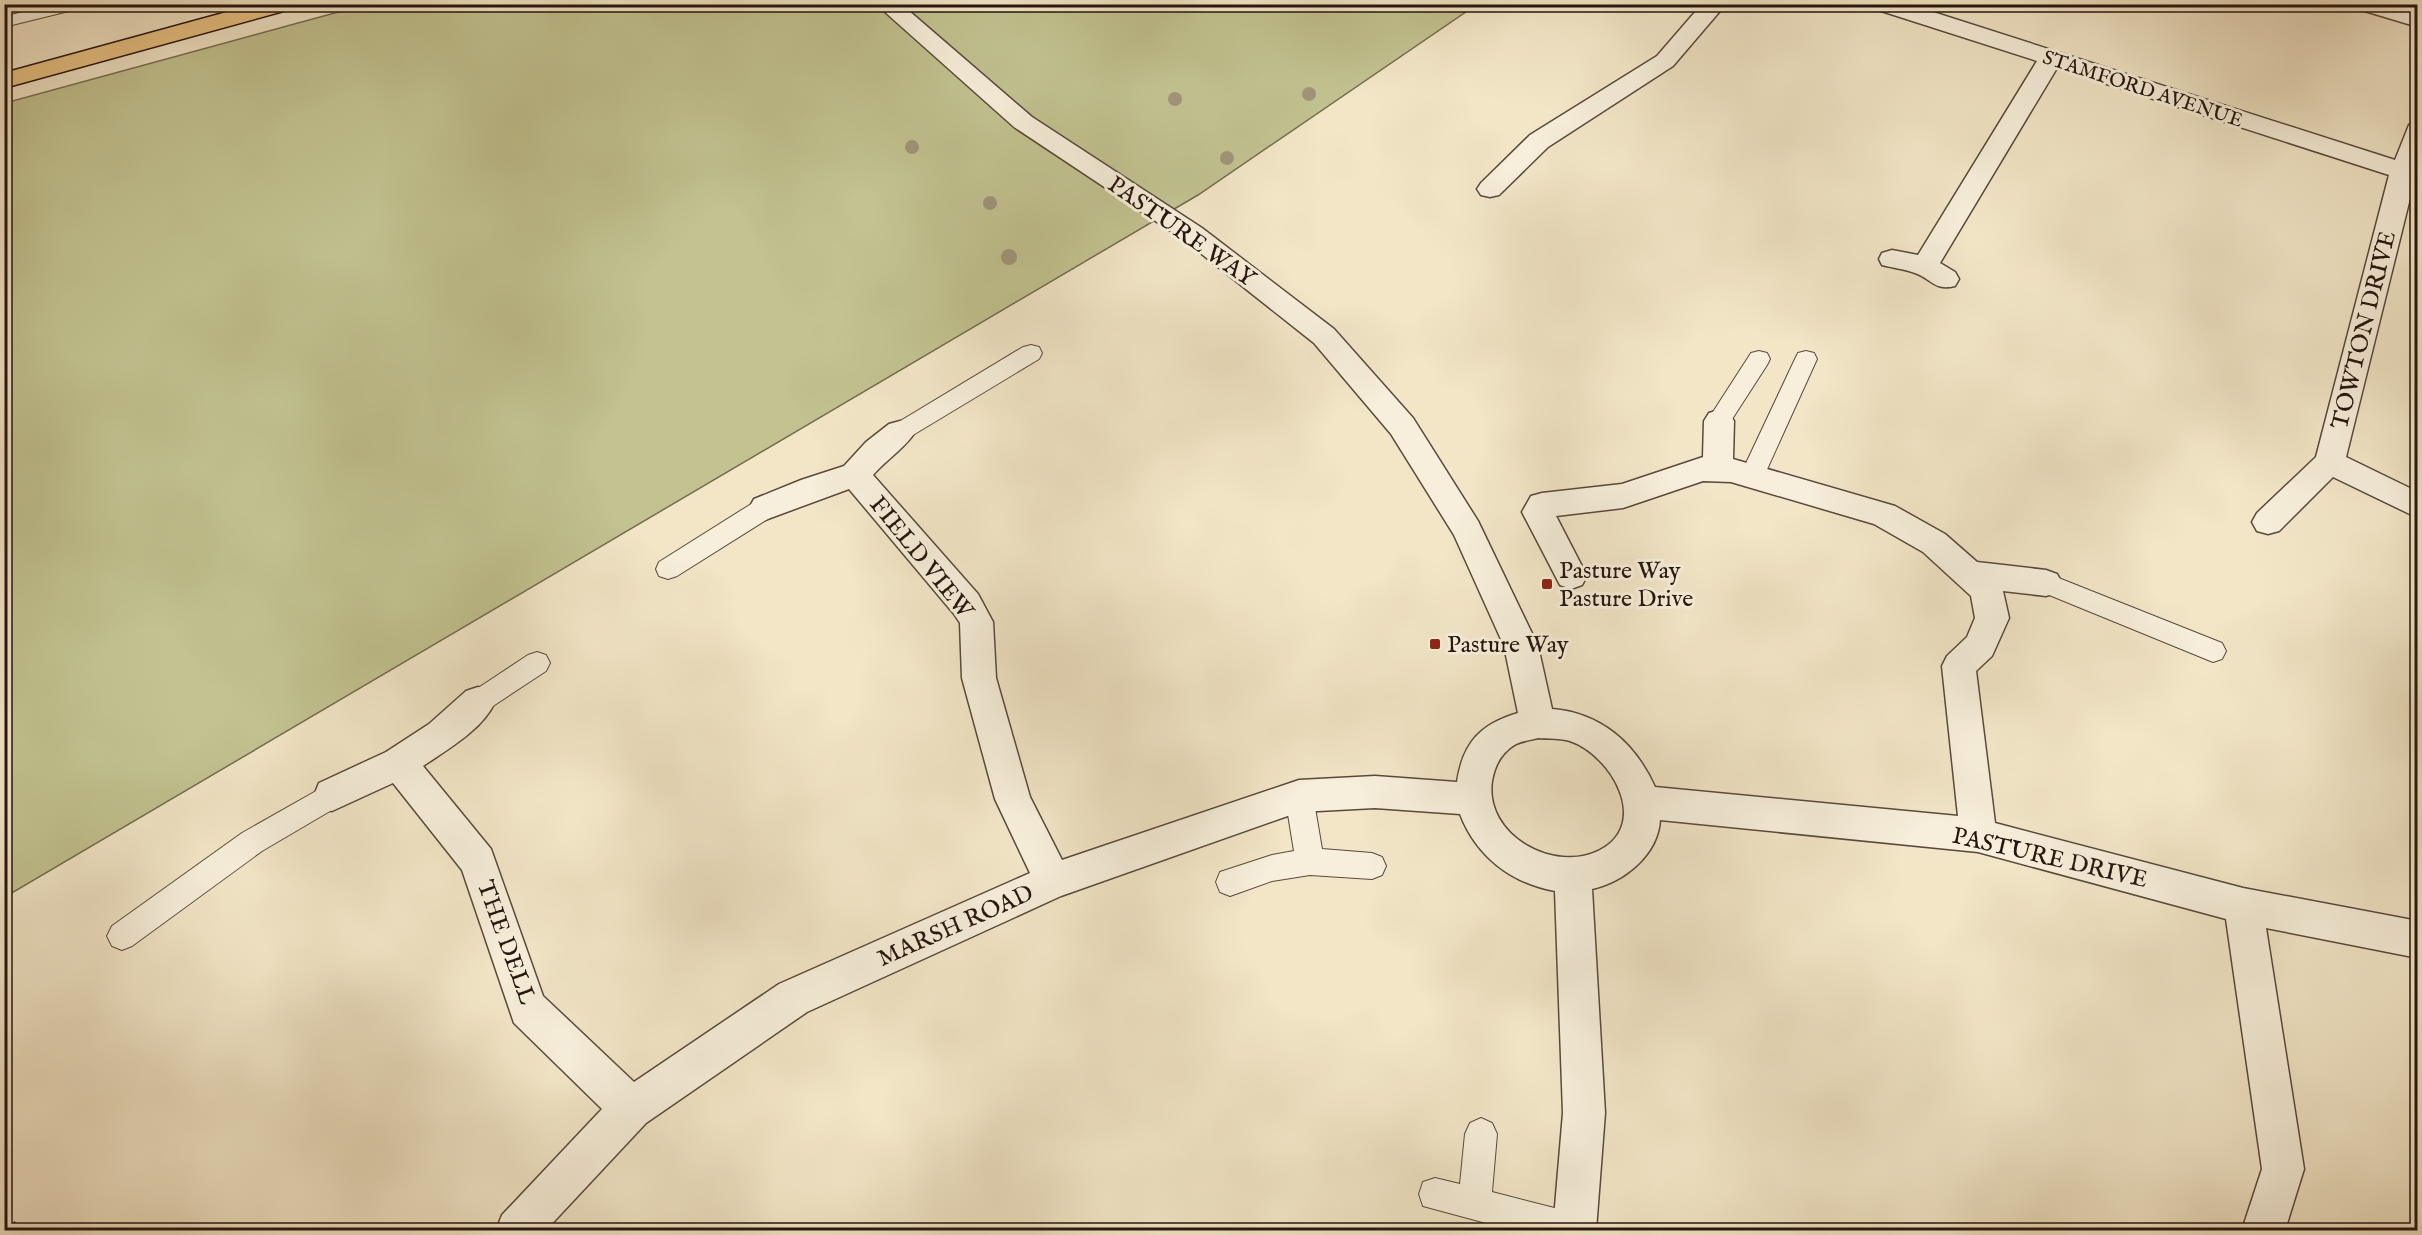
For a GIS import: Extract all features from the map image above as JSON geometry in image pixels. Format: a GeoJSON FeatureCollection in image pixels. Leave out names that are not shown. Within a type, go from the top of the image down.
{"type":"FeatureCollection","features":[{"type":"Feature","properties":{"kind":"main road"},"geometry":{"type":"LineString","coordinates":[[4,81],[283,4]]}},
{"type":"Feature","properties":{"kind":"street","name":"PASTURE WAY"},"geometry":{"type":"LineString","coordinates":[[887,4],[1023,122],[1193,234],[1324,336],[1402,426],[1467,530],[1521,646],[1538,723]]}},
{"type":"Feature","properties":{"kind":"street"},"geometry":{"type":"LineString","coordinates":[[1509,206],[1477,187],[1539,141],[1665,61],[1715,4]]}},
{"type":"Feature","properties":{"kind":"street","name":"STAMFORD AVENUE"},"geometry":{"type":"LineString","coordinates":[[1883,4],[2403,171]]}},
{"type":"Feature","properties":{"kind":"street"},"geometry":{"type":"LineString","coordinates":[[2366,4],[2418,20]]}},
{"type":"Feature","properties":{"kind":"street"},"geometry":{"type":"LineString","coordinates":[[1892,259],[1935,273],[2050,59]]}},
{"type":"Feature","properties":{"kind":"street","name":"TOWTON DRIVE"},"geometry":{"type":"LineString","coordinates":[[2268,522],[2330,462],[2403,171],[2418,130]]}},
{"type":"Feature","properties":{"kind":"street"},"geometry":{"type":"LineString","coordinates":[[1719,421],[1719,469]]}},
{"type":"Feature","properties":{"kind":"street","name":"FIELD VIEW"},"geometry":{"type":"LineString","coordinates":[[765,508],[855,475],[877,450],[900,432]]}},
{"type":"Feature","properties":{"kind":"street","name":"TOWTON DRIVE"},"geometry":{"type":"LineString","coordinates":[[2330,462],[2418,506]]}},
{"type":"Feature","properties":{"kind":"street"},"geometry":{"type":"LineString","coordinates":[[1571,576],[1538,512],[1542,505],[1623,496],[1702,469],[1731,470],[1884,515],[1934,543],[1986,590],[1992,618],[1980,646],[1959,666],[1978,835]]}},
{"type":"Feature","properties":{"kind":"street","name":"FIELD VIEW"},"geometry":{"type":"LineString","coordinates":[[855,475],[966,604],[976,622],[979,678],[1013,799],[1053,881]]}},
{"type":"Feature","properties":{"kind":"street"},"geometry":{"type":"LineString","coordinates":[[1967,574],[2046,583]]}},
{"type":"Feature","properties":{"kind":"street"},"geometry":{"type":"LineString","coordinates":[[332,795],[399,763],[441,735],[478,702]]}},
{"type":"Feature","properties":{"kind":"street"},"geometry":{"type":"LineString","coordinates":[[1538,723],[1566,725],[1581,729],[1610,747],[1632,772],[1642,802],[1640,829],[1627,852],[1605,868],[1573,876],[1543,872],[1511,858],[1484,828],[1473,799],[1476,766],[1489,745],[1505,733],[1538,723]]}},
{"type":"Feature","properties":{"kind":"street","name":"THE DELL"},"geometry":{"type":"LineString","coordinates":[[399,763],[478,861],[528,1009],[631,1108]]}},
{"type":"Feature","properties":{"kind":"street","name":"MARSH ROAD"},"geometry":{"type":"LineString","coordinates":[[517,1230],[631,1108],[793,998],[1053,881],[1299,796],[1375,792],[1473,799]]}},
{"type":"Feature","properties":{"kind":"street","name":"PASTURE DRIVE"},"geometry":{"type":"LineString","coordinates":[[1642,802],[1978,835],[2242,906],[2418,940]]}},
{"type":"Feature","properties":{"kind":"street"},"geometry":{"type":"LineString","coordinates":[[1573,876],[1584,1113],[1574,1230]]}},
{"type":"Feature","properties":{"kind":"street"},"geometry":{"type":"LineString","coordinates":[[2242,906],[2283,1169],[2264,1230]]}},
{"type":"Feature","properties":{"kind":"lane"},"geometry":{"type":"LineString","coordinates":[[4,22],[75,4]]}},
{"type":"Feature","properties":{"kind":"lane"},"geometry":{"type":"LineString","coordinates":[[900,432],[1031,353]]}},
{"type":"Feature","properties":{"kind":"lane"},"geometry":{"type":"LineString","coordinates":[[1719,421],[1759,359]]}},
{"type":"Feature","properties":{"kind":"lane"},"geometry":{"type":"LineString","coordinates":[[1752,476],[1806,359]]}},
{"type":"Feature","properties":{"kind":"lane"},"geometry":{"type":"LineString","coordinates":[[668,569],[765,508]]}},
{"type":"Feature","properties":{"kind":"lane"},"geometry":{"type":"LineString","coordinates":[[2046,583],[2213,651]]}},
{"type":"Feature","properties":{"kind":"lane"},"geometry":{"type":"LineString","coordinates":[[478,702],[537,663]]}},
{"type":"Feature","properties":{"kind":"lane"},"geometry":{"type":"LineString","coordinates":[[122,936],[252,842],[332,795]]}},
{"type":"Feature","properties":{"kind":"lane"},"geometry":{"type":"LineString","coordinates":[[1299,796],[1310,862]]}},
{"type":"Feature","properties":{"kind":"lane"},"geometry":{"type":"LineString","coordinates":[[1230,882],[1272,868],[1310,862],[1372,866]]}},
{"type":"Feature","properties":{"kind":"lane"},"geometry":{"type":"LineString","coordinates":[[1474,1204],[1481,1134]]}},
{"type":"Feature","properties":{"kind":"lane"},"geometry":{"type":"LineString","coordinates":[[1435,1194],[1574,1230]]}},
{"type":"Feature","properties":{"kind":"path"},"geometry":{"type":"LineString","coordinates":[[4,1217],[24,1230]]}},
{"type":"Feature","properties":{"kind":"green space"},"geometry":{"type":"Polygon","coordinates":[[[364,5],[1476,5],[1198,195],[5,897],[5,103],[364,5]]]}},
{"type":"Feature","properties":{"kind":"building"},"geometry":{"type":"Polygon","coordinates":[[[4,4],[38,4],[4,13],[4,4]]]}},
{"type":"Feature","properties":{"kind":"place","name":"Pasture Way Pasture Drive"},"geometry":{"type":"Point","coordinates":[1547,584]}},
{"type":"Feature","properties":{"kind":"place","name":"Pasture Way"},"geometry":{"type":"Point","coordinates":[1435,644]}}]}
